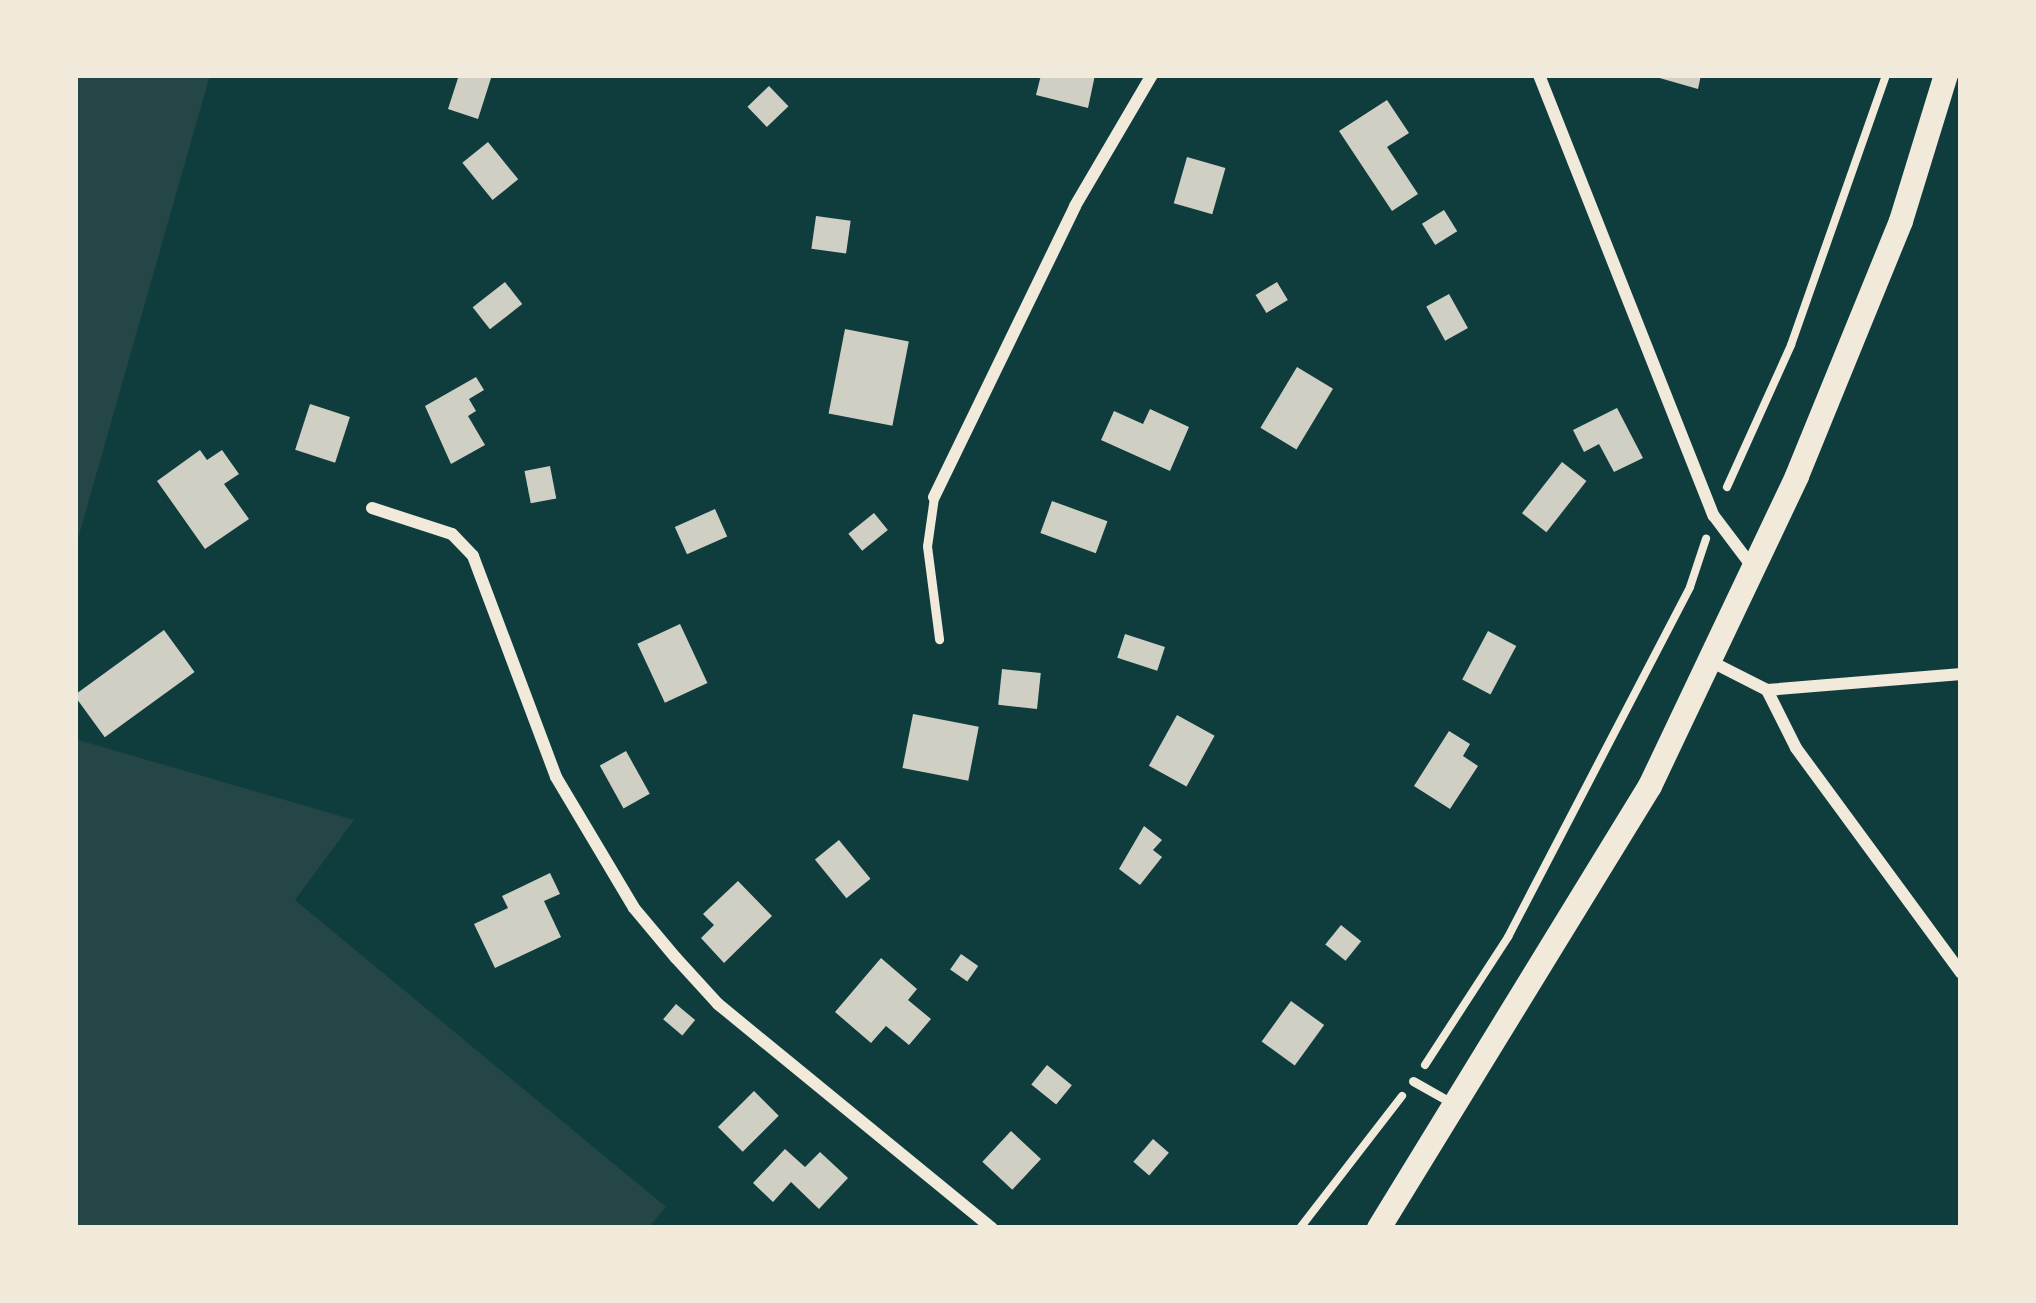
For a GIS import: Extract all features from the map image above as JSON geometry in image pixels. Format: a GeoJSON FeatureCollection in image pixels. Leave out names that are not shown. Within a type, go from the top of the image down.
{"type":"FeatureCollection","features":[{"type":"Feature","properties":{"kind":"main road"},"geometry":{"type":"LineString","coordinates":[[1379,1228],[1649,786],[1707,659],[1755,570],[1901,221],[1946,75]]}},
{"type":"Feature","properties":{"kind":"street"},"geometry":{"type":"LineString","coordinates":[[934,496],[1075,206],[1151,75]]}},
{"type":"Feature","properties":{"kind":"street"},"geometry":{"type":"LineString","coordinates":[[1539,75],[1714,516],[1755,570]]}},
{"type":"Feature","properties":{"kind":"street"},"geometry":{"type":"LineString","coordinates":[[372,508],[452,534],[473,556],[556,777],[623,892],[676,958],[718,1004],[992,1228]]}},
{"type":"Feature","properties":{"kind":"street"},"geometry":{"type":"LineString","coordinates":[[1707,659],[1767,690],[1961,674]]}},
{"type":"Feature","properties":{"kind":"street"},"geometry":{"type":"LineString","coordinates":[[1767,690],[1796,748],[1961,973]]}},
{"type":"Feature","properties":{"kind":"lane"},"geometry":{"type":"LineString","coordinates":[[934,496],[927,546],[939,639]]}},
{"type":"Feature","properties":{"kind":"lane"},"geometry":{"type":"LineString","coordinates":[[1413,1081],[1457,1105]]}},
{"type":"Feature","properties":{"kind":"path"},"geometry":{"type":"LineString","coordinates":[[1300,1228],[1413,1081],[1508,937],[1690,587],[1714,516],[1791,345],[1886,75]]}},
{"type":"Feature","properties":{"kind":"shaded area"},"geometry":{"type":"Polygon","coordinates":[[[75,75],[210,75],[75,549],[75,75]]]}},
{"type":"Feature","properties":{"kind":"shaded area"},"geometry":{"type":"Polygon","coordinates":[[[75,739],[354,820],[295,900],[666,1207],[648,1228],[75,1228],[75,739]]]}},
{"type":"Feature","properties":{"kind":"building"},"geometry":{"type":"Polygon","coordinates":[[[459,75],[492,75],[478,119],[448,109],[459,75]]]}},
{"type":"Feature","properties":{"kind":"building"},"geometry":{"type":"Polygon","coordinates":[[[1041,75],[1095,75],[1088,108],[1036,95],[1041,75]]]}},
{"type":"Feature","properties":{"kind":"building"},"geometry":{"type":"Polygon","coordinates":[[[1649,75],[1701,75],[1698,89],[1649,75]]]}},
{"type":"Feature","properties":{"kind":"building"},"geometry":{"type":"Polygon","coordinates":[[[769,86],[788,106],[767,127],[747,107],[769,86]]]}},
{"type":"Feature","properties":{"kind":"building"},"geometry":{"type":"Polygon","coordinates":[[[1387,100],[1409,133],[1387,147],[1418,194],[1392,211],[1339,131],[1387,100]]]}},
{"type":"Feature","properties":{"kind":"building"},"geometry":{"type":"Polygon","coordinates":[[[488,142],[518,179],[493,200],[462,163],[488,142]]]}},
{"type":"Feature","properties":{"kind":"building"},"geometry":{"type":"Polygon","coordinates":[[[1187,157],[1225,168],[1212,214],[1174,203],[1187,157]]]}},
{"type":"Feature","properties":{"kind":"building"},"geometry":{"type":"Polygon","coordinates":[[[1444,210],[1457,231],[1435,245],[1422,224],[1444,210]]]}},
{"type":"Feature","properties":{"kind":"building"},"geometry":{"type":"Polygon","coordinates":[[[816,216],[851,221],[846,254],[811,249],[816,216]]]}},
{"type":"Feature","properties":{"kind":"building"},"geometry":{"type":"Polygon","coordinates":[[[505,282],[522,304],[490,329],[473,307],[505,282]]]}},
{"type":"Feature","properties":{"kind":"building"},"geometry":{"type":"Polygon","coordinates":[[[1277,282],[1288,300],[1266,313],[1256,295],[1277,282]]]}},
{"type":"Feature","properties":{"kind":"building"},"geometry":{"type":"Polygon","coordinates":[[[1449,294],[1468,328],[1445,341],[1426,307],[1449,294]]]}},
{"type":"Feature","properties":{"kind":"building"},"geometry":{"type":"Polygon","coordinates":[[[845,329],[909,341],[892,426],[829,413],[845,329]]]}},
{"type":"Feature","properties":{"kind":"building"},"geometry":{"type":"Polygon","coordinates":[[[1297,367],[1333,389],[1296,449],[1260,428],[1297,367]]]}},
{"type":"Feature","properties":{"kind":"building"},"geometry":{"type":"Polygon","coordinates":[[[476,377],[484,390],[469,399],[476,411],[468,416],[485,445],[451,464],[425,406],[476,377]]]}},
{"type":"Feature","properties":{"kind":"building"},"geometry":{"type":"Polygon","coordinates":[[[310,404],[350,417],[335,463],[295,450],[310,404]]]}},
{"type":"Feature","properties":{"kind":"building"},"geometry":{"type":"Polygon","coordinates":[[[1617,408],[1643,458],[1614,472],[1599,444],[1584,452],[1573,430],[1617,408]]]}},
{"type":"Feature","properties":{"kind":"building"},"geometry":{"type":"Polygon","coordinates":[[[1150,409],[1189,427],[1170,471],[1101,440],[1114,411],[1143,424],[1150,409]]]}},
{"type":"Feature","properties":{"kind":"building"},"geometry":{"type":"Polygon","coordinates":[[[200,450],[207,460],[222,450],[239,474],[224,484],[249,519],[205,549],[157,481],[200,450]]]}},
{"type":"Feature","properties":{"kind":"building"},"geometry":{"type":"Polygon","coordinates":[[[1562,462],[1586,481],[1546,532],[1522,513],[1562,462]]]}},
{"type":"Feature","properties":{"kind":"building"},"geometry":{"type":"Polygon","coordinates":[[[550,466],[556,498],[531,503],[524,471],[550,466]]]}},
{"type":"Feature","properties":{"kind":"building"},"geometry":{"type":"Polygon","coordinates":[[[1052,501],[1107,521],[1096,553],[1040,533],[1052,501]]]}},
{"type":"Feature","properties":{"kind":"building"},"geometry":{"type":"Polygon","coordinates":[[[715,509],[727,536],[687,554],[675,527],[715,509]]]}},
{"type":"Feature","properties":{"kind":"building"},"geometry":{"type":"Polygon","coordinates":[[[874,513],[888,530],[862,551],[848,534],[874,513]]]}},
{"type":"Feature","properties":{"kind":"building"},"geometry":{"type":"Polygon","coordinates":[[[680,624],[707,683],[665,703],[637,644],[680,624]]]}},
{"type":"Feature","properties":{"kind":"building"},"geometry":{"type":"Polygon","coordinates":[[[164,630],[195,672],[105,737],[75,695],[164,630]]]}},
{"type":"Feature","properties":{"kind":"building"},"geometry":{"type":"Polygon","coordinates":[[[1488,631],[1516,646],[1490,695],[1462,680],[1488,631]]]}},
{"type":"Feature","properties":{"kind":"building"},"geometry":{"type":"Polygon","coordinates":[[[1125,634],[1165,647],[1157,671],[1117,658],[1125,634]]]}},
{"type":"Feature","properties":{"kind":"building"},"geometry":{"type":"Polygon","coordinates":[[[1002,669],[1041,673],[1037,709],[998,705],[1002,669]]]}},
{"type":"Feature","properties":{"kind":"building"},"geometry":{"type":"Polygon","coordinates":[[[913,714],[979,727],[968,781],[903,768],[913,714]]]}},
{"type":"Feature","properties":{"kind":"building"},"geometry":{"type":"Polygon","coordinates":[[[1177,715],[1215,736],[1186,787],[1149,766],[1177,715]]]}},
{"type":"Feature","properties":{"kind":"building"},"geometry":{"type":"Polygon","coordinates":[[[1449,731],[1470,744],[1463,756],[1478,766],[1450,809],[1414,786],[1449,731]]]}},
{"type":"Feature","properties":{"kind":"building"},"geometry":{"type":"Polygon","coordinates":[[[626,751],[650,794],[624,808],[600,766],[626,751]]]}},
{"type":"Feature","properties":{"kind":"building"},"geometry":{"type":"Polygon","coordinates":[[[1144,826],[1162,840],[1153,850],[1162,857],[1140,885],[1119,869],[1144,826]]]}},
{"type":"Feature","properties":{"kind":"building"},"geometry":{"type":"Polygon","coordinates":[[[839,840],[870,879],[846,898],[815,860],[839,840]]]}},
{"type":"Feature","properties":{"kind":"building"},"geometry":{"type":"Polygon","coordinates":[[[550,873],[560,894],[544,901],[561,937],[495,968],[474,924],[508,908],[502,896],[550,873]]]}},
{"type":"Feature","properties":{"kind":"building"},"geometry":{"type":"Polygon","coordinates":[[[738,881],[772,916],[724,963],[701,938],[714,925],[703,914],[738,881]]]}},
{"type":"Feature","properties":{"kind":"building"},"geometry":{"type":"Polygon","coordinates":[[[1341,925],[1361,941],[1345,961],[1325,944],[1341,925]]]}},
{"type":"Feature","properties":{"kind":"building"},"geometry":{"type":"Polygon","coordinates":[[[961,954],[978,966],[967,982],[950,970],[961,954]]]}},
{"type":"Feature","properties":{"kind":"building"},"geometry":{"type":"Polygon","coordinates":[[[881,958],[917,989],[908,1000],[931,1019],[909,1045],[886,1026],[871,1043],[835,1012],[881,958]]]}},
{"type":"Feature","properties":{"kind":"building"},"geometry":{"type":"Polygon","coordinates":[[[1291,1001],[1324,1025],[1295,1066],[1262,1041],[1291,1001]]]}},
{"type":"Feature","properties":{"kind":"building"},"geometry":{"type":"Polygon","coordinates":[[[676,1004],[695,1020],[682,1035],[663,1019],[676,1004]]]}},
{"type":"Feature","properties":{"kind":"building"},"geometry":{"type":"Polygon","coordinates":[[[1047,1065],[1072,1085],[1056,1105],[1031,1084],[1047,1065]]]}},
{"type":"Feature","properties":{"kind":"building"},"geometry":{"type":"Polygon","coordinates":[[[754,1091],[779,1116],[743,1152],[718,1127],[754,1091]]]}},
{"type":"Feature","properties":{"kind":"building"},"geometry":{"type":"Polygon","coordinates":[[[1011,1131],[1041,1159],[1012,1190],[982,1162],[1011,1131]]]}},
{"type":"Feature","properties":{"kind":"building"},"geometry":{"type":"Polygon","coordinates":[[[1153,1139],[1169,1153],[1149,1175],[1133,1162],[1153,1139]]]}},
{"type":"Feature","properties":{"kind":"building"},"geometry":{"type":"Polygon","coordinates":[[[785,1149],[805,1167],[820,1152],[848,1178],[819,1209],[791,1182],[773,1202],[753,1183],[785,1149]]]}}]}
